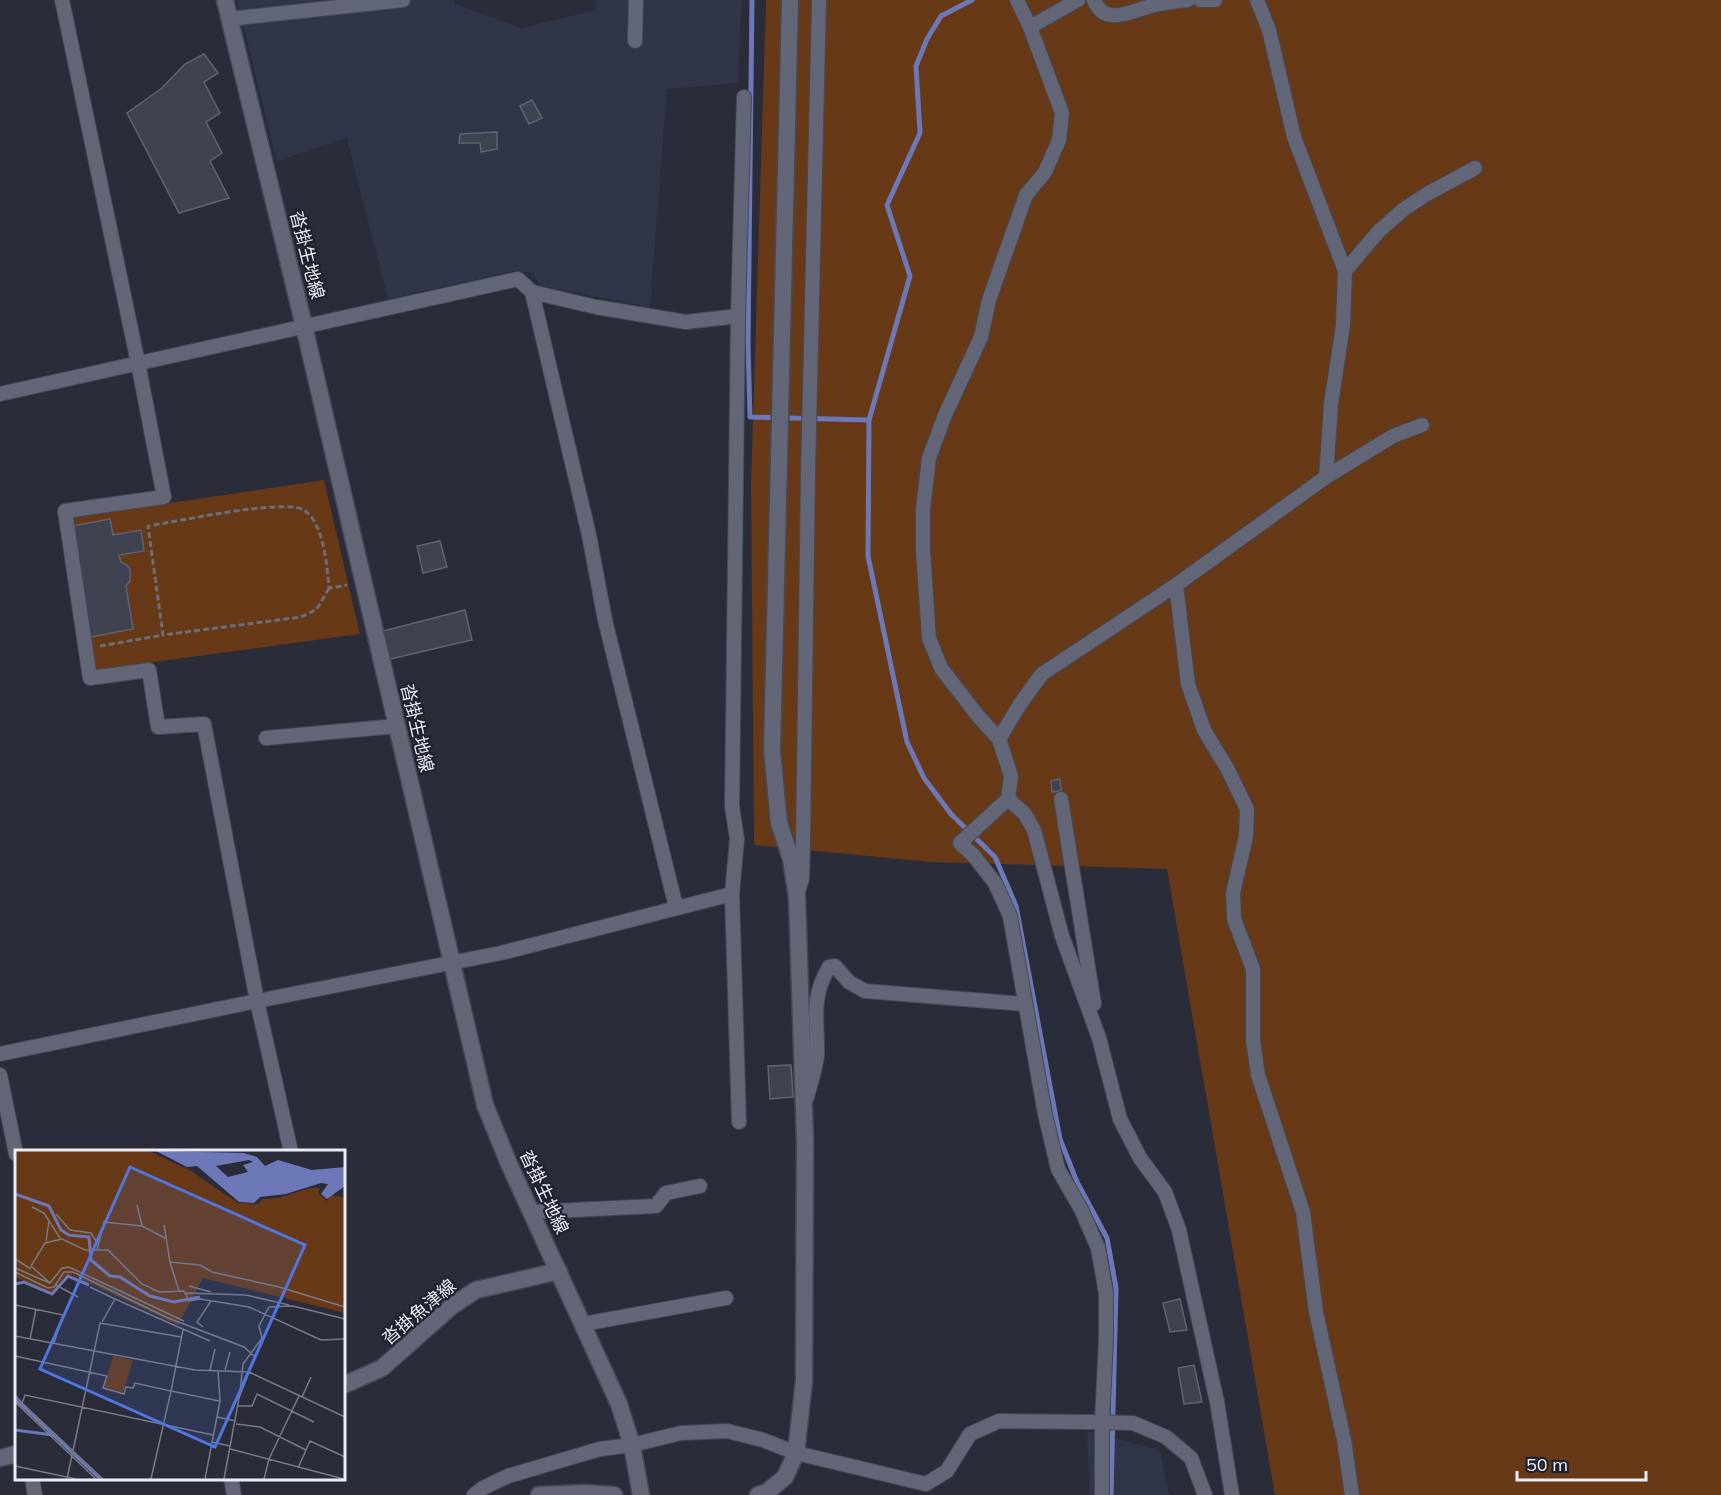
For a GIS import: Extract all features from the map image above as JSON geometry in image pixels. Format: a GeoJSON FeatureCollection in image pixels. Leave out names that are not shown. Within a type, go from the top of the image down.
{"type":"FeatureCollection","features":[{"type":"Feature","properties":{"kind":"main road","name":"沓掛生地線"},"geometry":{"type":"LineString","coordinates":[[225,0],[304,326],[485,1105],[509,1164],[619,1404],[632,1445]]}},
{"type":"Feature","properties":{"kind":"main road"},"geometry":{"type":"LineString","coordinates":[[758,1495],[767,1492],[785,1477],[796,1453],[804,1381],[804,1108],[797,897],[791,859],[779,823],[772,751],[790,0]]}},
{"type":"Feature","properties":{"kind":"main road","name":"沓掛魚津線"},"geometry":{"type":"LineString","coordinates":[[345,1385],[382,1368],[452,1306],[476,1290],[559,1271]]}},
{"type":"Feature","properties":{"kind":"main road"},"geometry":{"type":"LineString","coordinates":[[632,1445],[641,1495]]}},
{"type":"Feature","properties":{"kind":"main road"},"geometry":{"type":"LineString","coordinates":[[0,1458],[15,1455]]}},
{"type":"Feature","properties":{"kind":"main road"},"geometry":{"type":"LineString","coordinates":[[539,1495],[585,1493],[614,1495]]}},
{"type":"Feature","properties":{"kind":"street"},"geometry":{"type":"LineString","coordinates":[[62,0],[164,497],[65,511],[90,678],[149,670],[158,727],[204,724],[257,1001],[291,1150]]}},
{"type":"Feature","properties":{"kind":"street"},"geometry":{"type":"LineString","coordinates":[[230,19],[403,0]]}},
{"type":"Feature","properties":{"kind":"street"},"geometry":{"type":"LineString","coordinates":[[635,41],[636,0]]}},
{"type":"Feature","properties":{"kind":"street"},"geometry":{"type":"LineString","coordinates":[[797,897],[802,879],[804,842],[808,473],[819,0]]}},
{"type":"Feature","properties":{"kind":"street"},"geometry":{"type":"LineString","coordinates":[[1030,27],[1078,0]]}},
{"type":"Feature","properties":{"kind":"street"},"geometry":{"type":"LineString","coordinates":[[1094,0],[1097,8],[1107,15],[1122,15],[1167,2],[1188,0]]}},
{"type":"Feature","properties":{"kind":"street"},"geometry":{"type":"LineString","coordinates":[[1200,0],[1215,0]]}},
{"type":"Feature","properties":{"kind":"street"},"geometry":{"type":"LineString","coordinates":[[1257,0],[1269,30],[1294,137],[1345,271],[1343,325],[1331,404],[1326,477]]}},
{"type":"Feature","properties":{"kind":"street"},"geometry":{"type":"LineString","coordinates":[[1018,4],[1030,27],[1062,113],[1059,140],[1045,172],[1026,195],[989,300],[981,337],[945,415],[929,458],[923,509],[923,551],[929,638],[941,668],[999,740],[1011,776],[1008,799],[960,843],[974,856],[995,883],[1010,916],[1045,1114],[1058,1169],[1081,1209],[1098,1248],[1106,1293],[1102,1495]]}},
{"type":"Feature","properties":{"kind":"street"},"geometry":{"type":"LineString","coordinates":[[739,1122],[732,894],[736,839],[732,806],[738,316],[744,97]]}},
{"type":"Feature","properties":{"kind":"street"},"geometry":{"type":"LineString","coordinates":[[1345,271],[1379,231],[1404,209],[1475,168]]}},
{"type":"Feature","properties":{"kind":"street"},"geometry":{"type":"LineString","coordinates":[[0,394],[518,279],[532,292],[596,307],[686,322],[738,316]]}},
{"type":"Feature","properties":{"kind":"street"},"geometry":{"type":"LineString","coordinates":[[532,292],[588,535],[605,620],[676,907]]}},
{"type":"Feature","properties":{"kind":"street"},"geometry":{"type":"LineString","coordinates":[[999,740],[1020,704],[1042,674],[1176,585],[1326,477],[1393,436],[1422,425]]}},
{"type":"Feature","properties":{"kind":"street"},"geometry":{"type":"LineString","coordinates":[[1176,585],[1188,684],[1204,730],[1227,768],[1247,809],[1246,836],[1233,893],[1234,919],[1253,969],[1253,1040],[1258,1075],[1303,1212],[1316,1312],[1344,1440],[1352,1495]]}},
{"type":"Feature","properties":{"kind":"street"},"geometry":{"type":"LineString","coordinates":[[266,738],[397,726]]}},
{"type":"Feature","properties":{"kind":"street"},"geometry":{"type":"LineString","coordinates":[[1008,799],[1024,813],[1034,830],[1062,936],[1099,1038],[1120,1119],[1140,1158],[1165,1192],[1179,1230],[1217,1402],[1233,1495]]}},
{"type":"Feature","properties":{"kind":"street"},"geometry":{"type":"LineString","coordinates":[[1061,799],[1099,1038]]}},
{"type":"Feature","properties":{"kind":"street"},"geometry":{"type":"LineString","coordinates":[[0,1054],[501,953],[732,894]]}},
{"type":"Feature","properties":{"kind":"street"},"geometry":{"type":"LineString","coordinates":[[804,1108],[817,1058],[816,1013],[820,983],[829,967],[835,966],[849,982],[865,991],[1025,1004]]}},
{"type":"Feature","properties":{"kind":"street"},"geometry":{"type":"LineString","coordinates":[[0,1075],[15,1150]]}},
{"type":"Feature","properties":{"kind":"street"},"geometry":{"type":"LineString","coordinates":[[531,1212],[656,1206],[666,1193],[700,1186]]}},
{"type":"Feature","properties":{"kind":"street"},"geometry":{"type":"LineString","coordinates":[[583,1324],[726,1298]]}},
{"type":"Feature","properties":{"kind":"street"},"geometry":{"type":"LineString","coordinates":[[474,1495],[508,1476],[600,1449],[632,1445],[681,1433],[727,1431],[763,1440],[796,1453],[926,1484],[947,1471],[970,1434],[999,1421],[1133,1423],[1166,1437],[1191,1458],[1205,1495]]}},
{"type":"Feature","properties":{"kind":"street"},"geometry":{"type":"LineString","coordinates":[[32,1480],[35,1495]]}},
{"type":"Feature","properties":{"kind":"street"},"geometry":{"type":"LineString","coordinates":[[231,1480],[234,1495]]}},
{"type":"Feature","properties":{"kind":"path"},"geometry":{"type":"LineString","coordinates":[[99,646],[301,617],[317,609],[329,588],[321,538],[314,520],[304,510],[291,506],[269,507],[148,526],[163,635]]}},
{"type":"Feature","properties":{"kind":"path"},"geometry":{"type":"LineString","coordinates":[[329,588],[364,583]]}},
{"type":"Feature","properties":{"kind":"shaded area"},"geometry":{"type":"Polygon","coordinates":[[[237,0],[454,0],[455,4],[521,28],[596,10],[596,0],[742,0],[738,83],[667,89],[650,307],[541,286],[530,272],[513,271],[388,299],[347,138],[277,161],[237,0]]]}},
{"type":"Feature","properties":{"kind":"shaded area"},"geometry":{"type":"Polygon","coordinates":[[[766,0],[1721,0],[1721,1495],[1275,1495],[1167,869],[930,862],[754,845],[751,484],[766,0]]]}},
{"type":"Feature","properties":{"kind":"shaded area"},"geometry":{"type":"Polygon","coordinates":[[[324,480],[360,634],[95,670],[71,518],[324,480]]]}},
{"type":"Feature","properties":{"kind":"shaded area"},"geometry":{"type":"Polygon","coordinates":[[[1087,1431],[1160,1450],[1169,1495],[1090,1495],[1087,1431]]]}},
{"type":"Feature","properties":{"kind":"building"},"geometry":{"type":"Polygon","coordinates":[[[204,54],[218,73],[204,82],[220,113],[206,122],[222,153],[210,161],[229,198],[179,213],[127,113],[162,88],[185,64],[204,54]]]}},
{"type":"Feature","properties":{"kind":"building"},"geometry":{"type":"Polygon","coordinates":[[[532,100],[542,118],[529,124],[520,106],[532,100]]]}},
{"type":"Feature","properties":{"kind":"building"},"geometry":{"type":"Polygon","coordinates":[[[497,132],[497,149],[481,152],[480,143],[459,143],[460,134],[497,132]]]}},
{"type":"Feature","properties":{"kind":"building"},"geometry":{"type":"Polygon","coordinates":[[[110,519],[113,535],[141,530],[144,551],[119,555],[121,562],[130,569],[130,581],[126,586],[133,629],[90,637],[72,526],[110,519]]]}},
{"type":"Feature","properties":{"kind":"building"},"geometry":{"type":"Polygon","coordinates":[[[440,541],[447,567],[423,573],[417,546],[440,541]]]}},
{"type":"Feature","properties":{"kind":"building"},"geometry":{"type":"Polygon","coordinates":[[[465,610],[472,640],[390,659],[383,631],[465,610]]]}},
{"type":"Feature","properties":{"kind":"building"},"geometry":{"type":"Polygon","coordinates":[[[1060,779],[1061,791],[1052,792],[1051,781],[1060,779]]]}},
{"type":"Feature","properties":{"kind":"building"},"geometry":{"type":"Polygon","coordinates":[[[791,1065],[793,1097],[770,1099],[768,1066],[791,1065]]]}},
{"type":"Feature","properties":{"kind":"building"},"geometry":{"type":"Polygon","coordinates":[[[1180,1299],[1187,1330],[1170,1332],[1163,1303],[1180,1299]]]}},
{"type":"Feature","properties":{"kind":"building"},"geometry":{"type":"Polygon","coordinates":[[[1194,1365],[1202,1402],[1184,1404],[1178,1368],[1194,1365]]]}},
{"type":"Feature","properties":{"kind":"waterway"},"geometry":{"type":"LineString","coordinates":[[752,0],[748,344],[750,417],[869,420]]}},
{"type":"Feature","properties":{"kind":"waterway"},"geometry":{"type":"LineString","coordinates":[[972,0],[941,16],[927,39],[916,66],[920,133],[887,205],[910,276],[869,420],[868,556],[907,742],[924,778],[951,814],[995,857],[1016,906],[1060,1139],[1077,1182],[1107,1238],[1116,1288],[1111,1495]]}}]}
